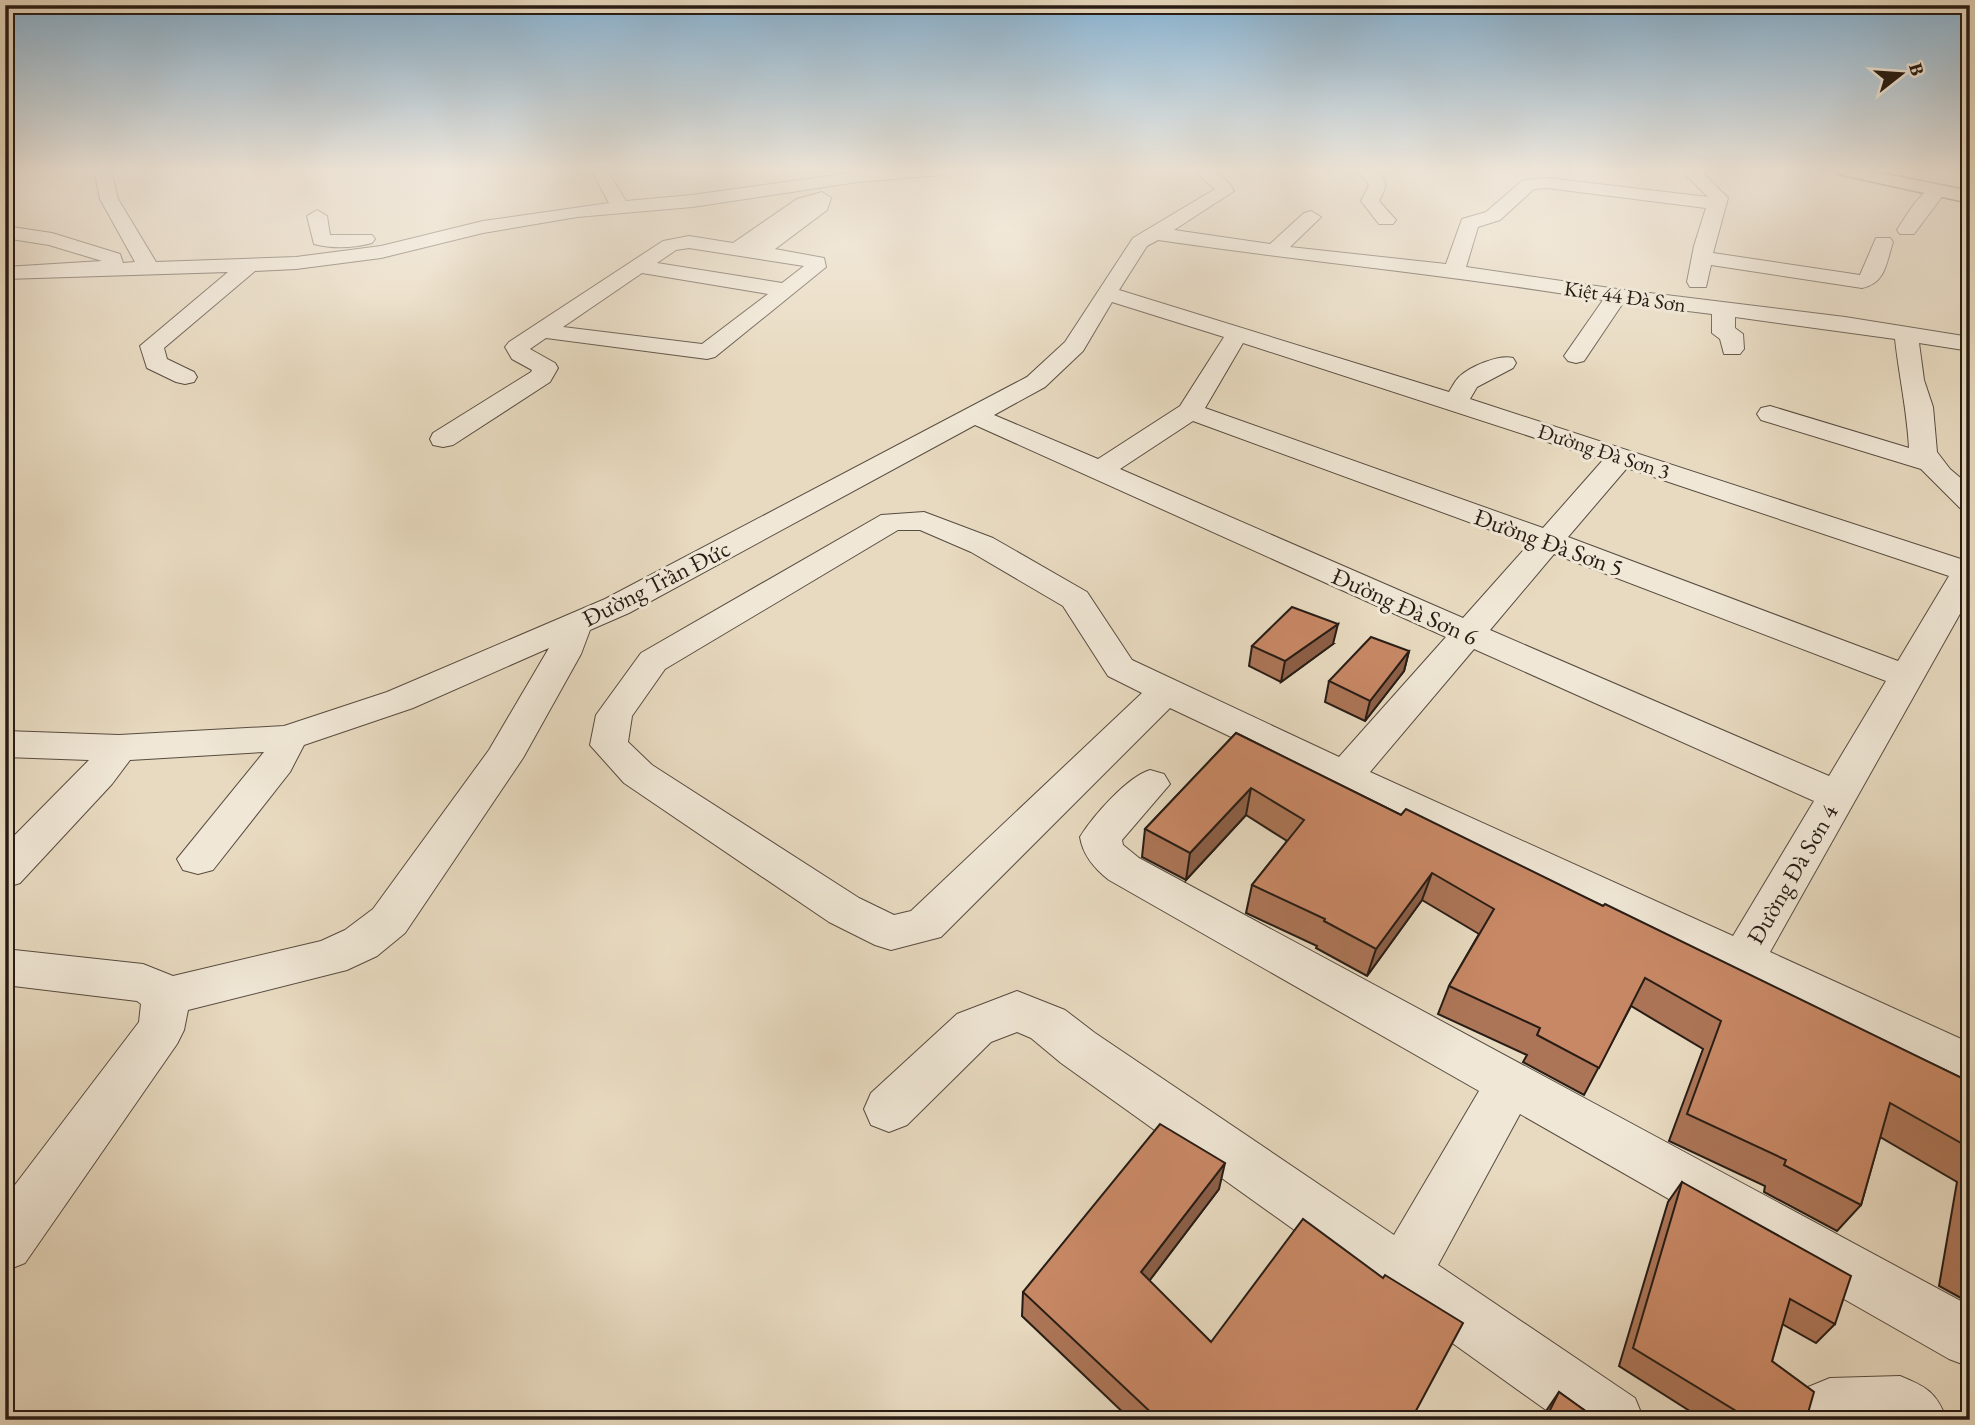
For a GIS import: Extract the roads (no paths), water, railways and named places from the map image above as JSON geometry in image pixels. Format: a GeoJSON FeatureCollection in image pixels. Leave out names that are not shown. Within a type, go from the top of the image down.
{"type":"FeatureCollection","features":[{"type":"Feature","properties":{"kind":"street"},"geometry":{"type":"LineString","coordinates":[[35,236],[113,258],[111,270]]}},
{"type":"Feature","properties":{"kind":"street"},"geometry":{"type":"LineString","coordinates":[[131,236],[149,268]]}},
{"type":"Feature","properties":{"kind":"street"},"geometry":{"type":"LineString","coordinates":[[320,236],[326,242],[384,236]]}},
{"type":"Feature","properties":{"kind":"street"},"geometry":{"type":"LineString","coordinates":[[431,236],[444,238]]}},
{"type":"Feature","properties":{"kind":"street"},"geometry":{"type":"LineString","coordinates":[[5,273],[296,262],[381,252],[450,236]]}},
{"type":"Feature","properties":{"kind":"street"},"geometry":{"type":"LineString","coordinates":[[748,251],[771,236]]}},
{"type":"Feature","properties":{"kind":"street","name":"Đường Trần Đức"},"geometry":{"type":"LineString","coordinates":[[5,744],[120,748],[287,738],[400,700],[575,625],[617,606],[1036,382],[1076,346],[1106,293],[1140,242],[1149,236]]}},
{"type":"Feature","properties":{"kind":"street","name":"Kiệt 44 Đà Sơn"},"geometry":{"type":"LineString","coordinates":[[1177,236],[1273,251],[1454,272],[1544,274],[1617,296],[1846,324],[1970,344]]}},
{"type":"Feature","properties":{"kind":"street"},"geometry":{"type":"LineString","coordinates":[[1273,251],[1290,236]]}},
{"type":"Feature","properties":{"kind":"street"},"geometry":{"type":"LineString","coordinates":[[1454,272],[1465,236]]}},
{"type":"Feature","properties":{"kind":"street"},"geometry":{"type":"LineString","coordinates":[[1692,305],[1708,236]]}},
{"type":"Feature","properties":{"kind":"street"},"geometry":{"type":"LineString","coordinates":[[1702,257],[1861,282],[1869,280],[1883,242]]}},
{"type":"Feature","properties":{"kind":"street"},"geometry":{"type":"LineString","coordinates":[[443,439],[541,377],[546,369],[520,354],[517,347],[670,245],[678,243],[748,251],[817,262],[816,267],[707,352],[542,331]]}},
{"type":"Feature","properties":{"kind":"street"},"geometry":{"type":"LineString","coordinates":[[1317,278],[1328,258]]}},
{"type":"Feature","properties":{"kind":"street"},"geometry":{"type":"LineString","coordinates":[[185,377],[156,363],[152,346],[250,264]]}},
{"type":"Feature","properties":{"kind":"street"},"geometry":{"type":"LineString","coordinates":[[639,265],[786,290]]}},
{"type":"Feature","properties":{"kind":"street","name":"Đường Đà Sơn 3"},"geometry":{"type":"LineString","coordinates":[[1106,293],[1455,402],[1969,571]]}},
{"type":"Feature","properties":{"kind":"street"},"geometry":{"type":"LineString","coordinates":[[1576,356],[1617,296]]}},
{"type":"Feature","properties":{"kind":"street"},"geometry":{"type":"LineString","coordinates":[[1723,309],[1724,333],[1731,334],[1732,349]]}},
{"type":"Feature","properties":{"kind":"street"},"geometry":{"type":"LineString","coordinates":[[573,310],[599,314]]}},
{"type":"Feature","properties":{"kind":"street"},"geometry":{"type":"LineString","coordinates":[[678,326],[730,334]]}},
{"type":"Feature","properties":{"kind":"street"},"geometry":{"type":"LineString","coordinates":[[1099,471],[1190,411],[1238,333]]}},
{"type":"Feature","properties":{"kind":"street"},"geometry":{"type":"LineString","coordinates":[[1906,335],[1912,380],[1920,407],[1923,453],[1970,502]]}},
{"type":"Feature","properties":{"kind":"street"},"geometry":{"type":"LineString","coordinates":[[1455,402],[1468,382],[1504,363]]}},
{"type":"Feature","properties":{"kind":"street","name":"Đường Đà Sơn 5"},"geometry":{"type":"LineString","coordinates":[[1190,411],[1549,541],[1907,677]]}},
{"type":"Feature","properties":{"kind":"street"},"geometry":{"type":"LineString","coordinates":[[1770,414],[1931,463]]}},
{"type":"Feature","properties":{"kind":"street","name":"Đường Đà Sơn 6"},"geometry":{"type":"LineString","coordinates":[[973,415],[1838,796]]}},
{"type":"Feature","properties":{"kind":"street"},"geometry":{"type":"LineString","coordinates":[[1345,776],[1621,457]]}},
{"type":"Feature","properties":{"kind":"street"},"geometry":{"type":"LineString","coordinates":[[1166,691],[925,925],[891,933],[844,910],[638,774],[609,745],[614,715],[653,661],[892,521],[924,521],[970,540],[1074,599],[1120,668],[1345,776],[1742,960]]}},
{"type":"Feature","properties":{"kind":"street","name":"Đường Đà Sơn 4"},"geometry":{"type":"LineString","coordinates":[[1969,571],[1742,960],[1970,1066]]}},
{"type":"Feature","properties":{"kind":"street"},"geometry":{"type":"LineString","coordinates":[[164,997],[255,973],[331,957],[360,943],[389,921],[504,758],[564,654],[575,625]]}},
{"type":"Feature","properties":{"kind":"street"},"geometry":{"type":"LineString","coordinates":[[198,859],[276,763],[284,751],[287,738]]}},
{"type":"Feature","properties":{"kind":"street"},"geometry":{"type":"LineString","coordinates":[[5,872],[98,775],[120,748]]}},
{"type":"Feature","properties":{"kind":"street"},"geometry":{"type":"LineString","coordinates":[[1150,785],[1101,837],[1101,848],[1124,869],[1970,1338]]}},
{"type":"Feature","properties":{"kind":"street"},"geometry":{"type":"LineString","coordinates":[[5,967],[143,983],[156,989],[164,997],[165,1013],[160,1030],[5,1244]]}},
{"type":"Feature","properties":{"kind":"street"},"geometry":{"type":"LineString","coordinates":[[889,1109],[974,1028],[1017,1011],[1048,1024],[1078,1048],[1613,1420]]}},
{"type":"Feature","properties":{"kind":"street"},"geometry":{"type":"LineString","coordinates":[[1403,1273],[1511,1083]]}},
{"type":"Feature","properties":{"kind":"street"},"geometry":{"type":"LineString","coordinates":[[1825,1420],[1830,1409],[1900,1408],[1916,1420]]}}]}
